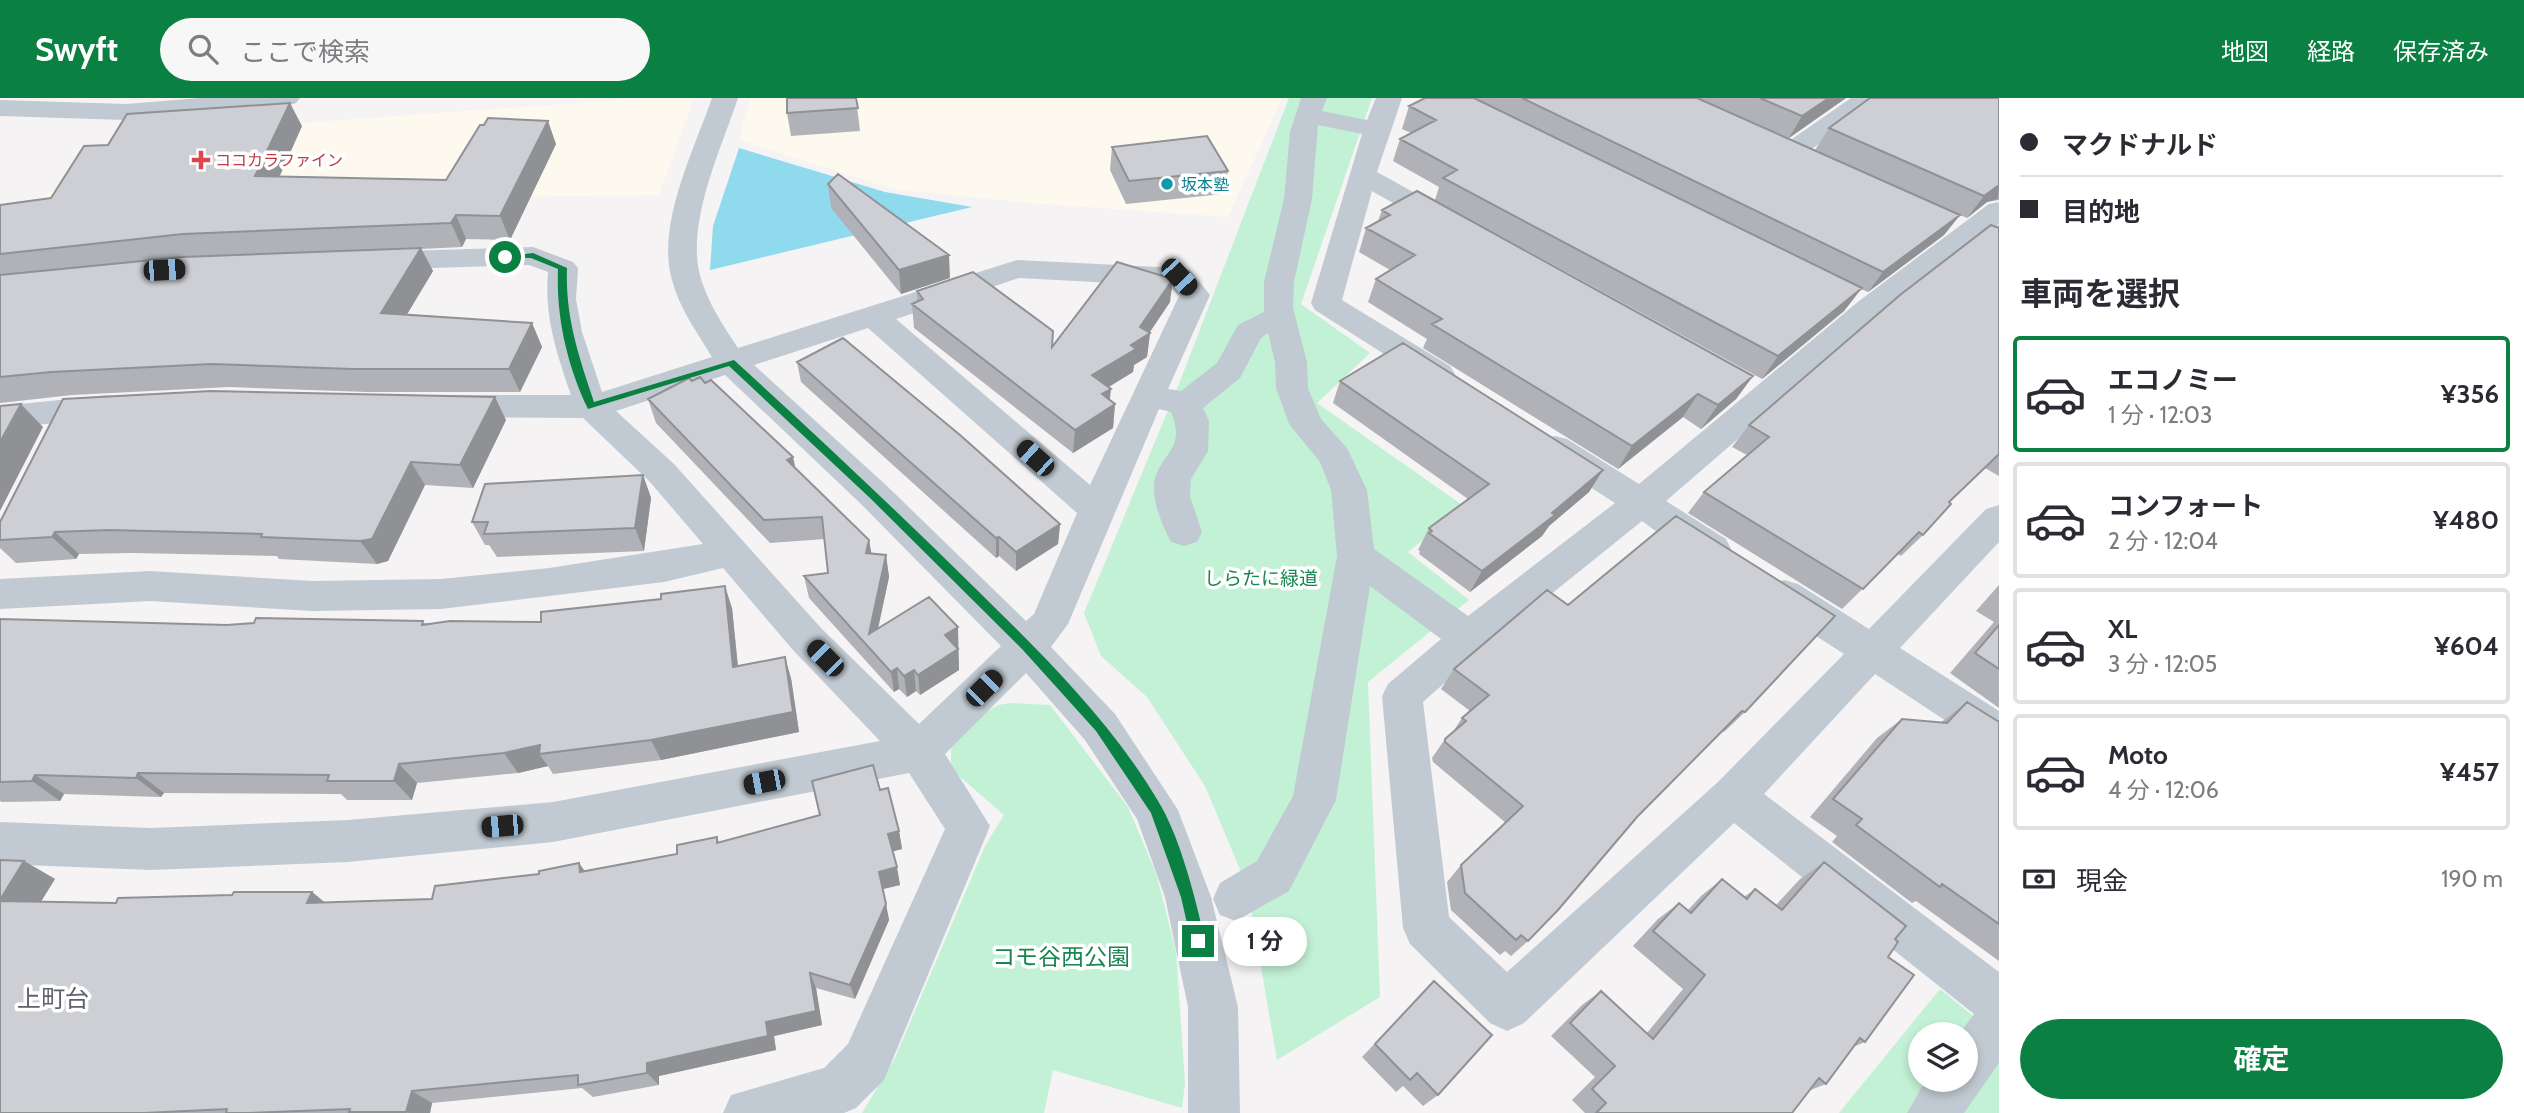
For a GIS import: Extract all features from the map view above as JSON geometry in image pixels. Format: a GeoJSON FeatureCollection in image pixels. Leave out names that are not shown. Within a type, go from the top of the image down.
{"type":"FeatureCollection","features":[{"type":"Feature","properties":{"kind":"street"},"geometry":{"type":"LineString","coordinates":[[0,108],[127,112],[287,98]]}},
{"type":"Feature","properties":{"kind":"street"},"geometry":{"type":"LineString","coordinates":[[725,98],[688,208],[682,243],[690,290],[699,311],[731,362],[874,495],[1026,646],[1100,727],[1156,810],[1188,897],[1213,1007],[1214,1113]]}},
{"type":"Feature","properties":{"kind":"street"},"geometry":{"type":"LineString","coordinates":[[1390,98],[1376,129],[1326,303],[1466,391]]}},
{"type":"Feature","properties":{"kind":"street"},"geometry":{"type":"LineString","coordinates":[[1791,152],[1867,98]]}},
{"type":"Feature","properties":{"kind":"street"},"geometry":{"type":"LineString","coordinates":[[1236,899],[1273,876],[1314,800],[1356,556],[1349,490],[1335,457],[1306,424],[1292,388],[1291,362],[1279,308],[1284,266],[1298,199],[1303,132],[1311,107],[1376,129]]}},
{"type":"Feature","properties":{"kind":"street"},"geometry":{"type":"LineString","coordinates":[[1363,175],[1472,236]]}},
{"type":"Feature","properties":{"kind":"street"},"geometry":{"type":"LineString","coordinates":[[1997,523],[1870,650],[1733,796],[1507,1006],[1427,928],[1402,696],[1469,638],[1641,502],[1751,390],[1858,302],[1972,234],[1999,210]]}},
{"type":"Feature","properties":{"kind":"street"},"geometry":{"type":"LineString","coordinates":[[340,262],[533,256],[563,268],[561,299],[566,332],[591,407],[662,473],[807,639],[919,752],[968,826],[866,1062],[838,1090],[749,1113]]}},
{"type":"Feature","properties":{"kind":"street"},"geometry":{"type":"LineString","coordinates":[[1284,266],[1334,276]]}},
{"type":"Feature","properties":{"kind":"street"},"geometry":{"type":"LineString","coordinates":[[0,844],[151,849],[348,841],[553,822],[919,752],[1049,624],[1096,510],[1195,295],[1179,277],[1017,269],[591,407],[420,406]]}},
{"type":"Feature","properties":{"kind":"street"},"geometry":{"type":"LineString","coordinates":[[875,317],[1096,510]]}},
{"type":"Feature","properties":{"kind":"street"},"geometry":{"type":"LineString","coordinates":[[1148,396],[1184,403],[1210,387],[1229,370],[1249,332],[1263,322],[1281,317]]}},
{"type":"Feature","properties":{"kind":"street"},"geometry":{"type":"LineString","coordinates":[[1184,403],[1192,421],[1191,451],[1173,478],[1172,496],[1184,532]]}},
{"type":"Feature","properties":{"kind":"street"},"geometry":{"type":"LineString","coordinates":[[0,418],[72,408],[139,404]]}},
{"type":"Feature","properties":{"kind":"street"},"geometry":{"type":"LineString","coordinates":[[54,445],[72,408]]}},
{"type":"Feature","properties":{"kind":"street"},"geometry":{"type":"LineString","coordinates":[[1524,428],[1999,733]]}},
{"type":"Feature","properties":{"kind":"street"},"geometry":{"type":"LineString","coordinates":[[0,594],[150,586],[312,596],[442,594],[639,570],[732,551]]}},
{"type":"Feature","properties":{"kind":"street"},"geometry":{"type":"LineString","coordinates":[[1356,556],[1469,638]]}},
{"type":"Feature","properties":{"kind":"street"},"geometry":{"type":"LineString","coordinates":[[1733,796],[1999,1003]]}},
{"type":"Feature","properties":{"kind":"street"},"geometry":{"type":"LineString","coordinates":[[1954,1094],[1999,1021]]}},
{"type":"Feature","properties":{"kind":"shaded area"},"geometry":{"type":"Polygon","coordinates":[[[645,98],[684,98],[693,101],[659,195],[303,199],[12,222],[123,136],[645,98]]]}},
{"type":"Feature","properties":{"kind":"shaded area"},"geometry":{"type":"Polygon","coordinates":[[[750,98],[1282,98],[1228,217],[1031,203],[893,189],[739,140],[750,98]]]}},
{"type":"Feature","properties":{"kind":"green space","name":"しらたに緑道"},"geometry":{"type":"Polygon","coordinates":[[[1289,98],[1372,98],[1301,304],[1370,353],[1317,403],[1465,507],[1408,552],[1469,600],[1368,682],[1380,997],[1277,1060],[1247,886],[1205,786],[1147,697],[1101,656],[1084,613],[1179,384],[1289,98]]]}},
{"type":"Feature","properties":{"kind":"green space","name":"コモ谷西公園"},"geometry":{"type":"Polygon","coordinates":[[[998,705],[1050,705],[1128,807],[1156,873],[1176,951],[1185,1083],[1182,1108],[1053,1070],[1044,1113],[862,1113],[895,1058],[985,846],[1004,815],[951,769],[951,733],[998,705]]]}},
{"type":"Feature","properties":{"kind":"green space"},"geometry":{"type":"Polygon","coordinates":[[[1940,989],[1999,1037],[1999,1113],[1839,1113],[1908,1028],[1908,1092],[1978,1092],[1978,1022],[1913,1022],[1940,989]]]}},
{"type":"Feature","properties":{"kind":"water"},"geometry":{"type":"Polygon","coordinates":[[[739,148],[885,192],[972,207],[710,270],[713,226],[739,148]]]}},
{"type":"Feature","properties":{"kind":"building"},"geometry":{"type":"Polygon","coordinates":[[[787,98],[856,98],[858,108],[787,113],[787,98]]]}},
{"type":"Feature","properties":{"kind":"building"},"geometry":{"type":"Polygon","coordinates":[[[1425,98],[1474,98],[1862,288],[1778,356],[1443,178],[1457,170],[1400,139],[1436,120],[1409,106],[1425,98]]]}},
{"type":"Feature","properties":{"kind":"building"},"geometry":{"type":"Polygon","coordinates":[[[1522,98],[1697,98],[1960,215],[1883,272],[1522,98]]]}},
{"type":"Feature","properties":{"kind":"building"},"geometry":{"type":"Polygon","coordinates":[[[1760,98],[1829,98],[1802,116],[1760,98]]]}},
{"type":"Feature","properties":{"kind":"building"},"geometry":{"type":"Polygon","coordinates":[[[1870,98],[1999,98],[1999,185],[1984,196],[1829,128],[1870,98]]]}},
{"type":"Feature","properties":{"kind":"building"},"geometry":{"type":"Polygon","coordinates":[[[290,103],[255,176],[446,180],[480,125],[484,125],[488,118],[548,121],[500,216],[456,215],[451,223],[183,234],[0,254],[0,205],[51,198],[84,146],[108,145],[127,114],[290,103]]]}},
{"type":"Feature","properties":{"kind":"building"},"geometry":{"type":"Polygon","coordinates":[[[1207,136],[1228,171],[1129,181],[1112,147],[1207,136]]]}},
{"type":"Feature","properties":{"kind":"building"},"geometry":{"type":"Polygon","coordinates":[[[838,174],[949,255],[899,270],[828,184],[838,174]]]}},
{"type":"Feature","properties":{"kind":"building"},"geometry":{"type":"Polygon","coordinates":[[[1417,191],[1753,376],[1718,405],[1698,394],[1632,446],[1432,324],[1442,319],[1376,279],[1415,255],[1366,228],[1390,215],[1382,210],[1417,191]]]}},
{"type":"Feature","properties":{"kind":"building"},"geometry":{"type":"Polygon","coordinates":[[[1991,225],[1999,228],[1999,454],[1949,502],[1951,504],[1923,535],[1919,532],[1863,589],[1704,492],[1769,437],[1749,425],[1900,295],[1991,225]]]}},
{"type":"Feature","properties":{"kind":"building"},"geometry":{"type":"Polygon","coordinates":[[[421,248],[381,313],[532,323],[509,369],[353,369],[211,364],[0,377],[0,275],[183,257],[421,248]]]}},
{"type":"Feature","properties":{"kind":"building"},"geometry":{"type":"Polygon","coordinates":[[[1117,262],[1173,279],[1140,327],[1150,333],[1131,345],[1136,349],[1092,375],[1111,389],[1102,394],[1115,404],[1075,430],[912,304],[923,299],[917,291],[973,272],[1053,331],[1052,347],[1117,262]]]}},
{"type":"Feature","properties":{"kind":"building"},"geometry":{"type":"Polygon","coordinates":[[[843,338],[960,435],[1060,524],[1016,552],[999,537],[996,538],[797,362],[843,338]]]}},
{"type":"Feature","properties":{"kind":"building"},"geometry":{"type":"Polygon","coordinates":[[[1403,343],[1603,470],[1552,513],[1555,515],[1482,571],[1429,533],[1432,531],[1429,528],[1489,484],[1340,381],[1403,343]]]}},
{"type":"Feature","properties":{"kind":"building"},"geometry":{"type":"Polygon","coordinates":[[[700,377],[705,383],[711,380],[793,457],[787,460],[869,540],[866,553],[886,555],[869,634],[929,597],[958,627],[945,635],[958,649],[918,675],[914,670],[904,676],[897,668],[891,672],[804,576],[828,573],[822,517],[764,520],[648,399],[689,378],[692,381],[700,377]]]}},
{"type":"Feature","properties":{"kind":"building"},"geometry":{"type":"Polygon","coordinates":[[[211,391],[495,397],[460,465],[411,462],[372,539],[360,541],[261,537],[262,534],[109,530],[55,532],[52,537],[0,540],[0,522],[63,399],[211,391]]]}},
{"type":"Feature","properties":{"kind":"building"},"geometry":{"type":"Polygon","coordinates":[[[21,404],[0,442],[0,406],[21,404]]]}},
{"type":"Feature","properties":{"kind":"building"},"geometry":{"type":"Polygon","coordinates":[[[643,475],[635,528],[484,534],[488,522],[472,522],[485,484],[643,475]]]}},
{"type":"Feature","properties":{"kind":"building"},"geometry":{"type":"Polygon","coordinates":[[[1676,516],[1835,616],[1745,712],[1742,711],[1637,817],[1528,941],[1521,935],[1516,940],[1465,893],[1461,865],[1523,806],[1445,742],[1445,739],[1466,721],[1462,718],[1489,695],[1454,669],[1547,590],[1568,605],[1676,516]]]}},
{"type":"Feature","properties":{"kind":"building"},"geometry":{"type":"Polygon","coordinates":[[[725,586],[733,667],[785,657],[793,712],[651,740],[539,754],[540,745],[504,753],[399,764],[394,781],[327,781],[329,775],[138,773],[136,778],[35,775],[32,781],[0,782],[0,619],[227,625],[254,623],[256,618],[423,621],[422,625],[450,621],[541,622],[541,612],[661,599],[661,594],[725,586]]]}},
{"type":"Feature","properties":{"kind":"building"},"geometry":{"type":"Polygon","coordinates":[[[1999,625],[1999,669],[1975,653],[1999,625]]]}},
{"type":"Feature","properties":{"kind":"building"},"geometry":{"type":"Polygon","coordinates":[[[1967,702],[1999,722],[1999,924],[1942,884],[1940,887],[1856,825],[1862,819],[1833,799],[1902,719],[1947,723],[1967,702]]]}},
{"type":"Feature","properties":{"kind":"building"},"geometry":{"type":"Polygon","coordinates":[[[873,765],[880,790],[888,788],[899,831],[888,834],[897,867],[879,872],[886,904],[850,985],[810,973],[816,1011],[766,1022],[768,1036],[647,1063],[647,1073],[578,1085],[578,1075],[412,1091],[406,1112],[349,1112],[350,1109],[226,1113],[227,1109],[144,1113],[0,1113],[0,901],[116,903],[118,898],[232,895],[234,892],[312,892],[307,903],[432,899],[435,886],[539,874],[539,871],[579,863],[580,872],[677,854],[677,845],[717,837],[717,843],[820,815],[812,781],[873,765]]]}},
{"type":"Feature","properties":{"kind":"building"},"geometry":{"type":"Polygon","coordinates":[[[0,860],[24,861],[0,900],[0,860]]]}},
{"type":"Feature","properties":{"kind":"building"},"geometry":{"type":"Polygon","coordinates":[[[1824,862],[1906,926],[1895,939],[1898,942],[1888,957],[1914,975],[1865,1042],[1860,1038],[1826,1084],[1819,1078],[1792,1113],[1596,1113],[1606,1103],[1592,1089],[1615,1066],[1570,1023],[1601,991],[1653,1039],[1705,975],[1653,931],[1679,903],[1691,913],[1722,879],[1747,899],[1755,889],[1782,910],[1824,862]]]}},
{"type":"Feature","properties":{"kind":"building"},"geometry":{"type":"Polygon","coordinates":[[[1434,981],[1492,1035],[1438,1095],[1417,1073],[1410,1080],[1375,1044],[1434,981]]]}},
{"type":"Feature","properties":{"kind":"place","name":"ココカラファイン"},"geometry":{"type":"Point","coordinates":[201,160]}},
{"type":"Feature","properties":{"kind":"place","name":"坂本塾"},"geometry":{"type":"Point","coordinates":[1167,184]}},
{"type":"Feature","properties":{"kind":"district","name":"上町台"},"geometry":{"type":"Point","coordinates":[53,998]}},
{"type":"Feature","properties":{"kind":"route"},"geometry":{"type":"LineString","coordinates":[[505,257],[533,256],[563,268],[561,299],[566,332],[591,407],[731,362],[874,495],[1026,646],[1100,727],[1156,810],[1188,897],[1198,941]]}}]}
